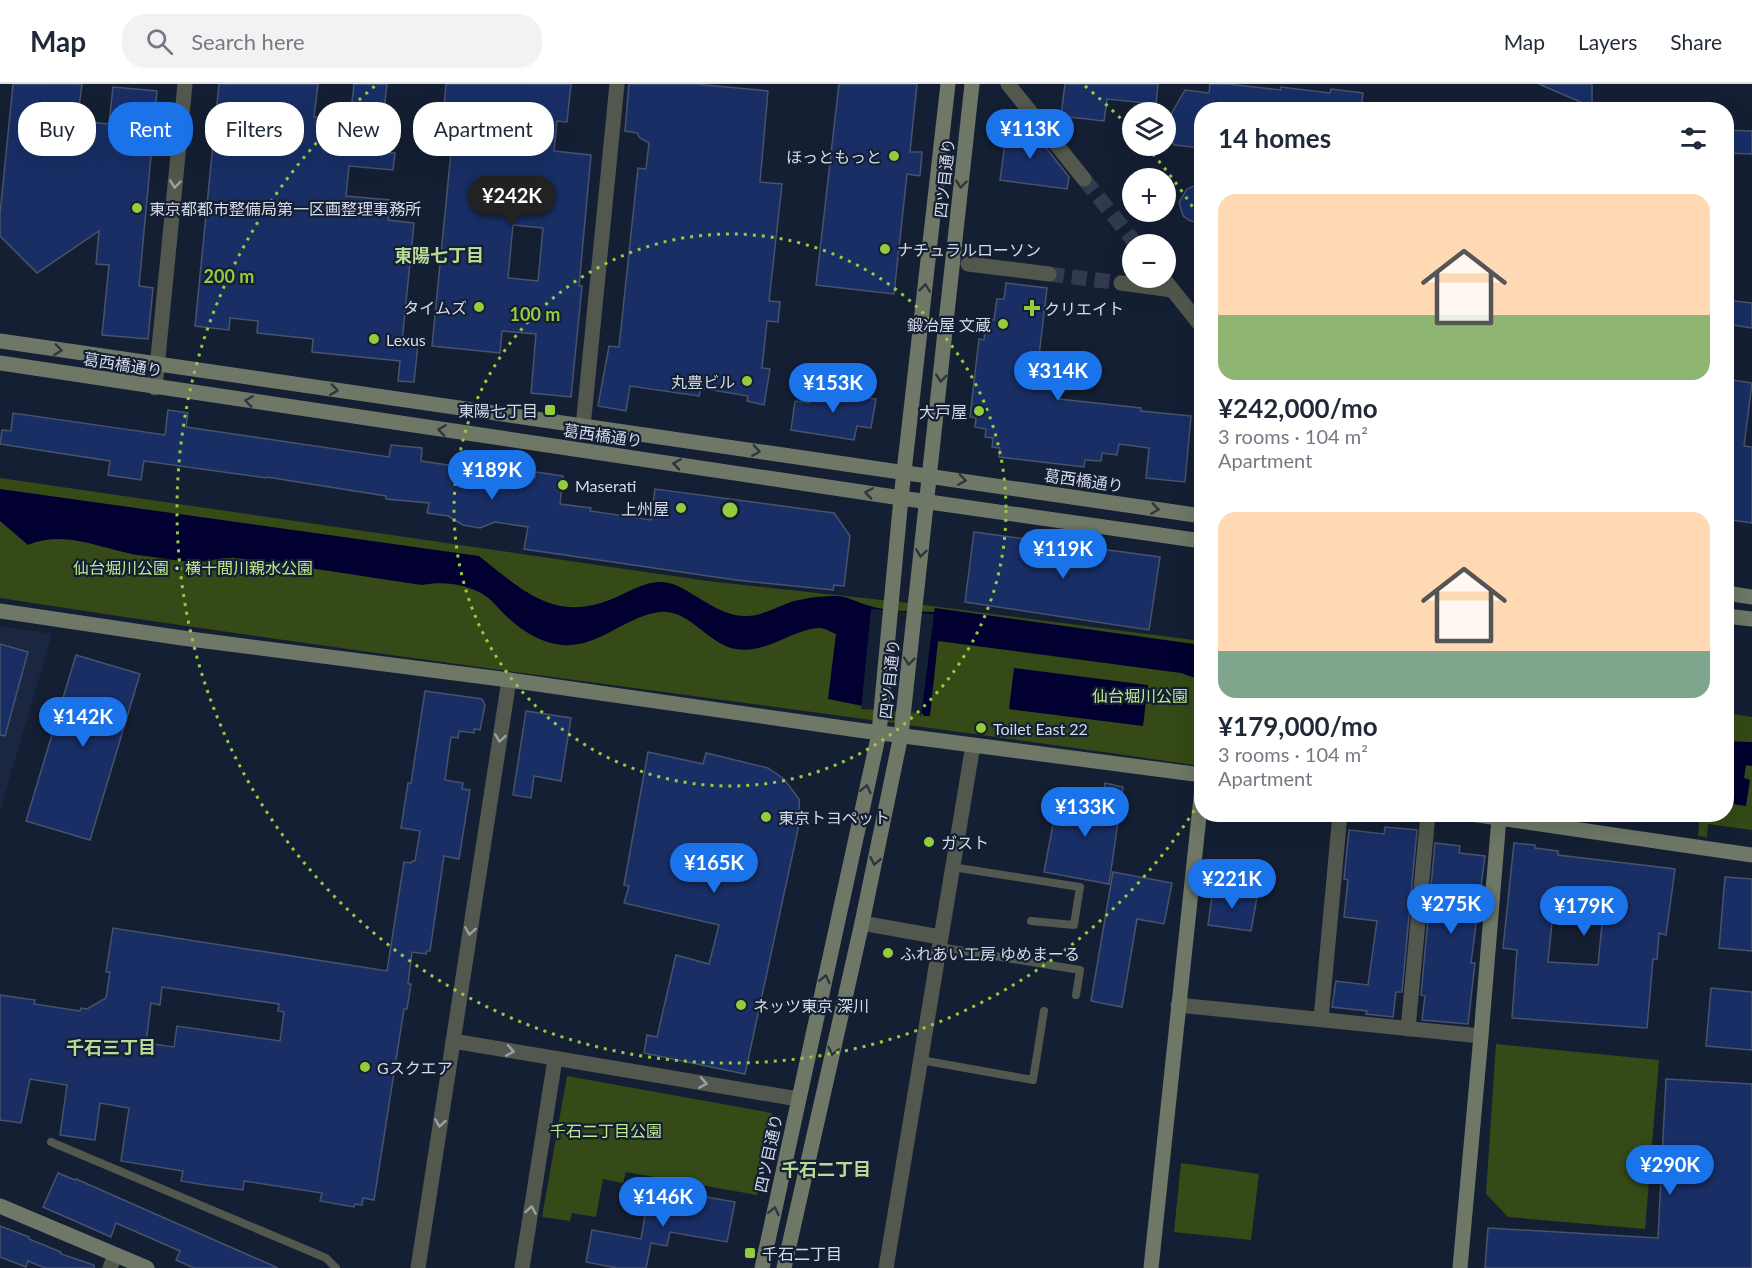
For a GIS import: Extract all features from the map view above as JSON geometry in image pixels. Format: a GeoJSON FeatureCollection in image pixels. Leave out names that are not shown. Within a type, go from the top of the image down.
{"type":"FeatureCollection","features":[{"type":"Feature","properties":{"kind":"main road","name":"四ツ目通り"},"geometry":{"type":"LineString","coordinates":[[762,1268],[879,725],[901,498],[948,84]]}},
{"type":"Feature","properties":{"kind":"main road","name":"四ツ目通り"},"geometry":{"type":"LineString","coordinates":[[784,1268],[862,922],[902,728],[972,84]]}},
{"type":"Feature","properties":{"kind":"main road","name":"葛西橋通り"},"geometry":{"type":"LineString","coordinates":[[0,341],[1194,515]]}},
{"type":"Feature","properties":{"kind":"main road","name":"葛西橋通り"},"geometry":{"type":"LineString","coordinates":[[0,363],[155,388],[1194,540]]}},
{"type":"Feature","properties":{"kind":"main road"},"geometry":{"type":"LineString","coordinates":[[1734,594],[1752,597]]}},
{"type":"Feature","properties":{"kind":"main road"},"geometry":{"type":"LineString","coordinates":[[0,611],[182,638],[902,728],[973,745],[1194,774]]}},
{"type":"Feature","properties":{"kind":"main road"},"geometry":{"type":"LineString","coordinates":[[1734,616],[1752,619]]}},
{"type":"Feature","properties":{"kind":"main road"},"geometry":{"type":"LineString","coordinates":[[1151,1268],[1198,822]]}},
{"type":"Feature","properties":{"kind":"main road"},"geometry":{"type":"LineString","coordinates":[[1460,1268],[1499,822]]}},
{"type":"Feature","properties":{"kind":"main road"},"geometry":{"type":"LineString","coordinates":[[1526,822],[1752,855]]}},
{"type":"Feature","properties":{"kind":"main road"},"geometry":{"type":"LineString","coordinates":[[0,1206],[113,1261],[147,1268]]}},
{"type":"Feature","properties":{"kind":"street"},"geometry":{"type":"LineString","coordinates":[[155,388],[185,84]]}},
{"type":"Feature","properties":{"kind":"street"},"geometry":{"type":"LineString","coordinates":[[583,427],[617,84]]}},
{"type":"Feature","properties":{"kind":"street"},"geometry":{"type":"LineString","coordinates":[[1008,84],[1084,179]]}},
{"type":"Feature","properties":{"kind":"street"},"geometry":{"type":"LineString","coordinates":[[968,264],[1049,274]]}},
{"type":"Feature","properties":{"kind":"street"},"geometry":{"type":"LineString","coordinates":[[1121,284],[1170,287],[1194,317]]}},
{"type":"Feature","properties":{"kind":"street"},"geometry":{"type":"LineString","coordinates":[[418,1268],[509,680]]}},
{"type":"Feature","properties":{"kind":"street"},"geometry":{"type":"LineString","coordinates":[[886,1268],[973,745]]}},
{"type":"Feature","properties":{"kind":"street"},"geometry":{"type":"LineString","coordinates":[[1321,1019],[1339,822]]}},
{"type":"Feature","properties":{"kind":"street"},"geometry":{"type":"LineString","coordinates":[[1408,1029],[1427,822]]}},
{"type":"Feature","properties":{"kind":"street"},"geometry":{"type":"LineString","coordinates":[[862,922],[939,942]]}},
{"type":"Feature","properties":{"kind":"street"},"geometry":{"type":"LineString","coordinates":[[1178,1005],[1481,1036]]}},
{"type":"Feature","properties":{"kind":"street"},"geometry":{"type":"LineString","coordinates":[[453,1041],[798,1099]]}},
{"type":"Feature","properties":{"kind":"street"},"geometry":{"type":"LineString","coordinates":[[522,1268],[555,1059]]}},
{"type":"Feature","properties":{"kind":"lane"},"geometry":{"type":"LineString","coordinates":[[952,867],[1080,887],[1074,925],[1031,921]]}},
{"type":"Feature","properties":{"kind":"lane"},"geometry":{"type":"LineString","coordinates":[[939,942],[1080,970],[1076,995]]}},
{"type":"Feature","properties":{"kind":"lane"},"geometry":{"type":"LineString","coordinates":[[921,1060],[1033,1080],[1044,1011]]}},
{"type":"Feature","properties":{"kind":"lane"},"geometry":{"type":"LineString","coordinates":[[51,1142],[326,1258],[336,1268]]}},
{"type":"Feature","properties":{"kind":"shaded area"},"geometry":{"type":"Polygon","coordinates":[[[0,489],[479,556],[525,591],[556,605],[573,607],[591,605],[612,599],[643,585],[663,582],[682,588],[713,606],[735,615],[752,616],[791,602],[836,596],[866,605],[902,611],[934,612],[935,608],[1194,644],[1194,678],[1181,673],[938,641],[930,716],[924,716],[920,710],[863,706],[828,699],[836,634],[819,628],[799,632],[759,648],[736,649],[717,641],[681,616],[660,612],[635,619],[588,642],[575,645],[554,644],[523,630],[487,597],[472,589],[456,585],[439,583],[422,585],[236,558],[199,562],[179,561],[131,554],[72,540],[42,540],[28,545],[0,521],[0,489]]]}},
{"type":"Feature","properties":{"kind":"shaded area"},"geometry":{"type":"Polygon","coordinates":[[[0,626],[52,634],[0,811],[0,626]]]}},
{"type":"Feature","properties":{"kind":"shaded area"},"geometry":{"type":"Polygon","coordinates":[[[1014,668],[1148,685],[1143,726],[1009,709],[1014,668]]]}},
{"type":"Feature","properties":{"kind":"shaded area"},"geometry":{"type":"Polygon","coordinates":[[[1734,741],[1752,742],[1752,766],[1746,765],[1744,778],[1750,780],[1746,806],[1734,804],[1734,741]]]}},
{"type":"Feature","properties":{"kind":"green space","name":"仙台堀川公園・横十間川親水公園"},"geometry":{"type":"Polygon","coordinates":[[[0,478],[708,581],[909,603],[1194,640],[1194,765],[300,642],[0,598],[0,478]]]}},
{"type":"Feature","properties":{"kind":"green space"},"geometry":{"type":"Polygon","coordinates":[[[1734,714],[1752,717],[1752,830],[1708,824],[1707,837],[1698,836],[1699,822],[1734,822],[1734,714]]]}},
{"type":"Feature","properties":{"kind":"green space"},"geometry":{"type":"Polygon","coordinates":[[[1496,1044],[1659,1060],[1645,1229],[1508,1217],[1486,1194],[1496,1044]]]}},
{"type":"Feature","properties":{"kind":"green space","name":"千石二丁目公園"},"geometry":{"type":"Polygon","coordinates":[[[567,1076],[772,1113],[757,1195],[626,1172],[623,1183],[603,1179],[596,1217],[572,1213],[570,1221],[542,1217],[567,1076]]]}},
{"type":"Feature","properties":{"kind":"green space"},"geometry":{"type":"Polygon","coordinates":[[[1181,1163],[1259,1174],[1251,1240],[1174,1232],[1181,1163]]]}},
{"type":"Feature","properties":{"kind":"pier"},"geometry":{"type":"Polygon","coordinates":[[[871,609],[934,614],[921,717],[918,713],[861,709],[871,609]]]}},
{"type":"Feature","properties":{"kind":"building"},"geometry":{"type":"Polygon","coordinates":[[[13,84],[82,84],[80,102],[18,102],[18,156],[96,156],[96,123],[108,124],[108,156],[151,156],[139,286],[153,288],[148,339],[102,335],[109,265],[96,264],[99,231],[37,273],[0,236],[0,214],[13,84]]]}},
{"type":"Feature","properties":{"kind":"building"},"geometry":{"type":"Polygon","coordinates":[[[219,84],[318,84],[314,117],[316,117],[316,156],[395,156],[393,170],[349,166],[346,196],[390,200],[388,220],[414,223],[402,342],[418,344],[414,382],[398,381],[400,361],[312,352],[313,339],[257,333],[258,321],[230,318],[229,330],[195,326],[212,156],[304,156],[304,102],[217,102],[219,84]]]}},
{"type":"Feature","properties":{"kind":"building"},"geometry":{"type":"Polygon","coordinates":[[[354,84],[387,84],[385,102],[352,102],[354,84]]]}},
{"type":"Feature","properties":{"kind":"building"},"geometry":{"type":"Polygon","coordinates":[[[446,84],[571,84],[567,122],[557,121],[554,151],[554,102],[444,102],[446,84]]]}},
{"type":"Feature","properties":{"kind":"building"},"geometry":{"type":"Polygon","coordinates":[[[629,84],[695,84],[768,91],[760,182],[782,184],[769,301],[780,302],[778,322],[767,321],[762,368],[770,369],[764,405],[747,401],[748,396],[701,388],[699,396],[630,386],[626,411],[598,406],[609,346],[619,347],[638,168],[646,169],[649,143],[640,138],[637,133],[625,131],[629,84]]]}},
{"type":"Feature","properties":{"kind":"building"},"geometry":{"type":"Polygon","coordinates":[[[839,84],[917,84],[910,152],[922,152],[920,176],[907,174],[894,294],[816,285],[839,84]]]}},
{"type":"Feature","properties":{"kind":"building"},"geometry":{"type":"Polygon","coordinates":[[[1065,84],[1158,84],[1156,102],[1107,99],[1104,121],[1061,116],[1065,84]]]}},
{"type":"Feature","properties":{"kind":"building"},"geometry":{"type":"Polygon","coordinates":[[[1210,84],[1228,84],[1281,90],[1281,87],[1330,93],[1331,89],[1363,93],[1362,102],[1194,102],[1194,147],[1176,145],[1176,106],[1185,90],[1209,93],[1210,84]]]}},
{"type":"Feature","properties":{"kind":"building"},"geometry":{"type":"Polygon","coordinates":[[[1539,84],[1592,84],[1592,102],[1580,102],[1539,84]]]}},
{"type":"Feature","properties":{"kind":"building"},"geometry":{"type":"Polygon","coordinates":[[[113,87],[157,91],[156,102],[111,102],[113,87]]]}},
{"type":"Feature","properties":{"kind":"building"},"geometry":{"type":"Polygon","coordinates":[[[1008,122],[1028,125],[1069,177],[1067,189],[1000,180],[1008,122]]]}},
{"type":"Feature","properties":{"kind":"building"},"geometry":{"type":"Polygon","coordinates":[[[1734,130],[1752,131],[1752,154],[1734,153],[1734,130]]]}},
{"type":"Feature","properties":{"kind":"building"},"geometry":{"type":"Polygon","coordinates":[[[554,151],[591,155],[579,286],[582,286],[571,397],[531,393],[536,334],[502,331],[500,353],[432,346],[451,156],[554,156],[554,151]],[[513,225],[508,278],[538,281],[543,228],[513,225]]]}},
{"type":"Feature","properties":{"kind":"building"},"geometry":{"type":"Polygon","coordinates":[[[1194,186],[1194,222],[1183,216],[1179,202],[1187,189],[1194,186]]]}},
{"type":"Feature","properties":{"kind":"building"},"geometry":{"type":"Polygon","coordinates":[[[1006,283],[1047,288],[1037,373],[1056,369],[1065,375],[1066,381],[1059,399],[1191,416],[1185,482],[1146,478],[1149,448],[1119,444],[1117,455],[1102,453],[1101,461],[1085,460],[1084,467],[999,457],[1000,448],[992,447],[993,438],[985,437],[986,429],[975,427],[976,418],[970,417],[979,339],[984,340],[986,319],[994,320],[997,299],[1004,299],[1006,283]]]}},
{"type":"Feature","properties":{"kind":"building"},"geometry":{"type":"Polygon","coordinates":[[[1734,301],[1752,303],[1752,328],[1734,325],[1734,301]]]}},
{"type":"Feature","properties":{"kind":"building"},"geometry":{"type":"Polygon","coordinates":[[[1734,380],[1752,383],[1744,446],[1752,447],[1752,523],[1734,520],[1734,380]]]}},
{"type":"Feature","properties":{"kind":"building"},"geometry":{"type":"Polygon","coordinates":[[[812,389],[876,399],[871,428],[857,426],[854,440],[791,430],[795,401],[810,403],[812,389]]]}},
{"type":"Feature","properties":{"kind":"building"},"geometry":{"type":"Polygon","coordinates":[[[168,410],[188,413],[186,427],[389,457],[391,445],[422,448],[421,461],[535,478],[536,472],[563,476],[560,504],[591,508],[590,511],[651,520],[655,489],[834,513],[850,536],[844,586],[834,585],[833,590],[736,580],[524,549],[528,527],[495,522],[480,528],[463,525],[448,516],[427,513],[429,503],[386,499],[386,496],[267,477],[144,461],[141,480],[108,475],[110,461],[0,444],[2,430],[11,431],[13,413],[165,435],[168,410]]]}},
{"type":"Feature","properties":{"kind":"building"},"geometry":{"type":"Polygon","coordinates":[[[974,532],[1160,557],[1149,630],[965,602],[974,532]]]}},
{"type":"Feature","properties":{"kind":"building"},"geometry":{"type":"Polygon","coordinates":[[[0,644],[28,652],[5,736],[0,735],[0,644]]]}},
{"type":"Feature","properties":{"kind":"building"},"geometry":{"type":"Polygon","coordinates":[[[76,655],[140,674],[90,840],[26,821],[76,655]]]}},
{"type":"Feature","properties":{"kind":"building"},"geometry":{"type":"Polygon","coordinates":[[[425,691],[482,699],[485,705],[480,730],[474,729],[474,733],[459,731],[458,738],[451,737],[445,780],[463,783],[462,789],[470,790],[459,859],[444,856],[430,951],[426,954],[412,952],[408,984],[411,984],[407,1009],[404,1009],[374,1200],[363,1198],[362,1205],[355,1204],[354,1207],[320,1201],[322,1193],[244,1181],[243,1190],[205,1185],[181,1181],[183,1171],[121,1161],[129,1108],[100,1103],[95,1140],[60,1135],[67,1085],[30,1079],[21,1123],[0,1120],[0,995],[35,1000],[34,1004],[80,1011],[81,1008],[87,1009],[106,998],[110,972],[106,972],[113,928],[387,971],[404,862],[415,861],[420,831],[401,828],[408,783],[411,783],[425,691]],[[162,987],[160,1005],[151,1003],[146,1043],[174,1047],[177,1026],[280,1041],[284,1012],[278,1011],[279,1004],[162,987]]]}},
{"type":"Feature","properties":{"kind":"building"},"geometry":{"type":"Polygon","coordinates":[[[526,711],[571,718],[561,781],[534,776],[531,798],[513,795],[526,711]]]}},
{"type":"Feature","properties":{"kind":"building"},"geometry":{"type":"Polygon","coordinates":[[[648,752],[703,764],[706,753],[768,768],[784,779],[799,799],[800,820],[745,1074],[644,1053],[647,1035],[657,1037],[676,955],[709,964],[719,925],[624,903],[629,886],[624,885],[648,752]]]}},
{"type":"Feature","properties":{"kind":"building"},"geometry":{"type":"Polygon","coordinates":[[[1105,783],[1123,787],[1109,884],[1044,872],[1058,798],[1102,806],[1105,783]]]}},
{"type":"Feature","properties":{"kind":"building"},"geometry":{"type":"Polygon","coordinates":[[[1385,827],[1417,830],[1402,992],[1396,992],[1393,1017],[1332,1007],[1336,981],[1368,985],[1377,921],[1344,917],[1348,880],[1344,879],[1349,830],[1384,834],[1385,827]]]}},
{"type":"Feature","properties":{"kind":"building"},"geometry":{"type":"Polygon","coordinates":[[[1435,843],[1460,846],[1459,853],[1485,856],[1471,963],[1475,963],[1468,1024],[1422,1020],[1425,996],[1421,995],[1435,843]]]}},
{"type":"Feature","properties":{"kind":"building"},"geometry":{"type":"Polygon","coordinates":[[[1514,843],[1558,851],[1558,855],[1675,869],[1666,935],[1659,933],[1657,959],[1653,959],[1647,1028],[1512,1018],[1517,950],[1503,948],[1514,843]],[[1553,913],[1548,962],[1598,965],[1602,923],[1553,913]]]}},
{"type":"Feature","properties":{"kind":"building"},"geometry":{"type":"Polygon","coordinates":[[[1113,872],[1172,883],[1164,924],[1137,919],[1122,1007],[1091,1001],[1113,872]]]}},
{"type":"Feature","properties":{"kind":"building"},"geometry":{"type":"Polygon","coordinates":[[[1725,877],[1752,879],[1752,951],[1719,948],[1725,877]]]}},
{"type":"Feature","properties":{"kind":"building"},"geometry":{"type":"Polygon","coordinates":[[[1213,889],[1257,897],[1251,931],[1208,925],[1213,889]]]}},
{"type":"Feature","properties":{"kind":"building"},"geometry":{"type":"Polygon","coordinates":[[[1711,988],[1752,992],[1752,1050],[1706,1046],[1711,988]]]}},
{"type":"Feature","properties":{"kind":"building"},"geometry":{"type":"Polygon","coordinates":[[[1666,1079],[1752,1084],[1752,1268],[1485,1268],[1488,1228],[1658,1238],[1666,1079]]]}},
{"type":"Feature","properties":{"kind":"building"},"geometry":{"type":"Polygon","coordinates":[[[58,1173],[278,1268],[194,1268],[176,1260],[180,1251],[116,1223],[111,1237],[43,1207],[58,1173]]]}},
{"type":"Feature","properties":{"kind":"building"},"geometry":{"type":"Polygon","coordinates":[[[650,1187],[735,1202],[727,1242],[670,1232],[667,1246],[651,1243],[646,1268],[617,1268],[586,1262],[592,1230],[641,1239],[650,1187]]]}},
{"type":"Feature","properties":{"kind":"building"},"geometry":{"type":"Polygon","coordinates":[[[0,1226],[29,1237],[61,1254],[94,1265],[94,1268],[45,1268],[28,1261],[26,1267],[0,1257],[0,1226]]]}},
{"type":"Feature","properties":{"kind":"tunnel"},"geometry":{"type":"LineString","coordinates":[[1084,179],[1128,234]]}},
{"type":"Feature","properties":{"kind":"tunnel"},"geometry":{"type":"LineString","coordinates":[[1049,274],[1121,283]]}},
{"type":"Feature","properties":{"kind":"place","name":"ほっともっと"},"geometry":{"type":"Point","coordinates":[894,156]}},
{"type":"Feature","properties":{"kind":"place","name":"東京都都市整備局第一区画整理事務所"},"geometry":{"type":"Point","coordinates":[137,208]}},
{"type":"Feature","properties":{"kind":"place","name":"ナチュラルローソン"},"geometry":{"type":"Point","coordinates":[885,249]}},
{"type":"Feature","properties":{"kind":"place","name":"タイムズ"},"geometry":{"type":"Point","coordinates":[479,307]}},
{"type":"Feature","properties":{"kind":"place","name":"クリエイト"},"geometry":{"type":"Point","coordinates":[1032,308]}},
{"type":"Feature","properties":{"kind":"place","name":"鍛冶屋 文蔵"},"geometry":{"type":"Point","coordinates":[1003,324]}},
{"type":"Feature","properties":{"kind":"place","name":"Lexus"},"geometry":{"type":"Point","coordinates":[374,339]}},
{"type":"Feature","properties":{"kind":"place","name":"丸豊ビル"},"geometry":{"type":"Point","coordinates":[747,381]}},
{"type":"Feature","properties":{"kind":"place","name":"東陽七丁目"},"geometry":{"type":"Point","coordinates":[550,410]}},
{"type":"Feature","properties":{"kind":"place","name":"大戸屋"},"geometry":{"type":"Point","coordinates":[979,411]}},
{"type":"Feature","properties":{"kind":"place","name":"Maserati"},"geometry":{"type":"Point","coordinates":[563,485]}},
{"type":"Feature","properties":{"kind":"place","name":"上州屋"},"geometry":{"type":"Point","coordinates":[681,508]}},
{"type":"Feature","properties":{"kind":"place","name":"Toilet East 22"},"geometry":{"type":"Point","coordinates":[981,728]}},
{"type":"Feature","properties":{"kind":"place","name":"東京トヨペット"},"geometry":{"type":"Point","coordinates":[766,817]}},
{"type":"Feature","properties":{"kind":"place","name":"ガスト"},"geometry":{"type":"Point","coordinates":[929,842]}},
{"type":"Feature","properties":{"kind":"place","name":"ふれあい工房 ゆめまーる"},"geometry":{"type":"Point","coordinates":[888,953]}},
{"type":"Feature","properties":{"kind":"place","name":"ネッツ東京 深川"},"geometry":{"type":"Point","coordinates":[741,1005]}},
{"type":"Feature","properties":{"kind":"place","name":"Gスクエア"},"geometry":{"type":"Point","coordinates":[365,1067]}},
{"type":"Feature","properties":{"kind":"place","name":"千石二丁目"},"geometry":{"type":"Point","coordinates":[750,1253]}},
{"type":"Feature","properties":{"kind":"district","name":"東陽七丁目"},"geometry":{"type":"Point","coordinates":[439,255]}},
{"type":"Feature","properties":{"kind":"district","name":"千石三丁目"},"geometry":{"type":"Point","coordinates":[111,1047]}},
{"type":"Feature","properties":{"kind":"district","name":"千石二丁目"},"geometry":{"type":"Point","coordinates":[826,1169]}},
{"type":"Feature","properties":{"kind":"park label","name":"仙台堀川公園"},"geometry":{"type":"Point","coordinates":[1140,695]}}]}
